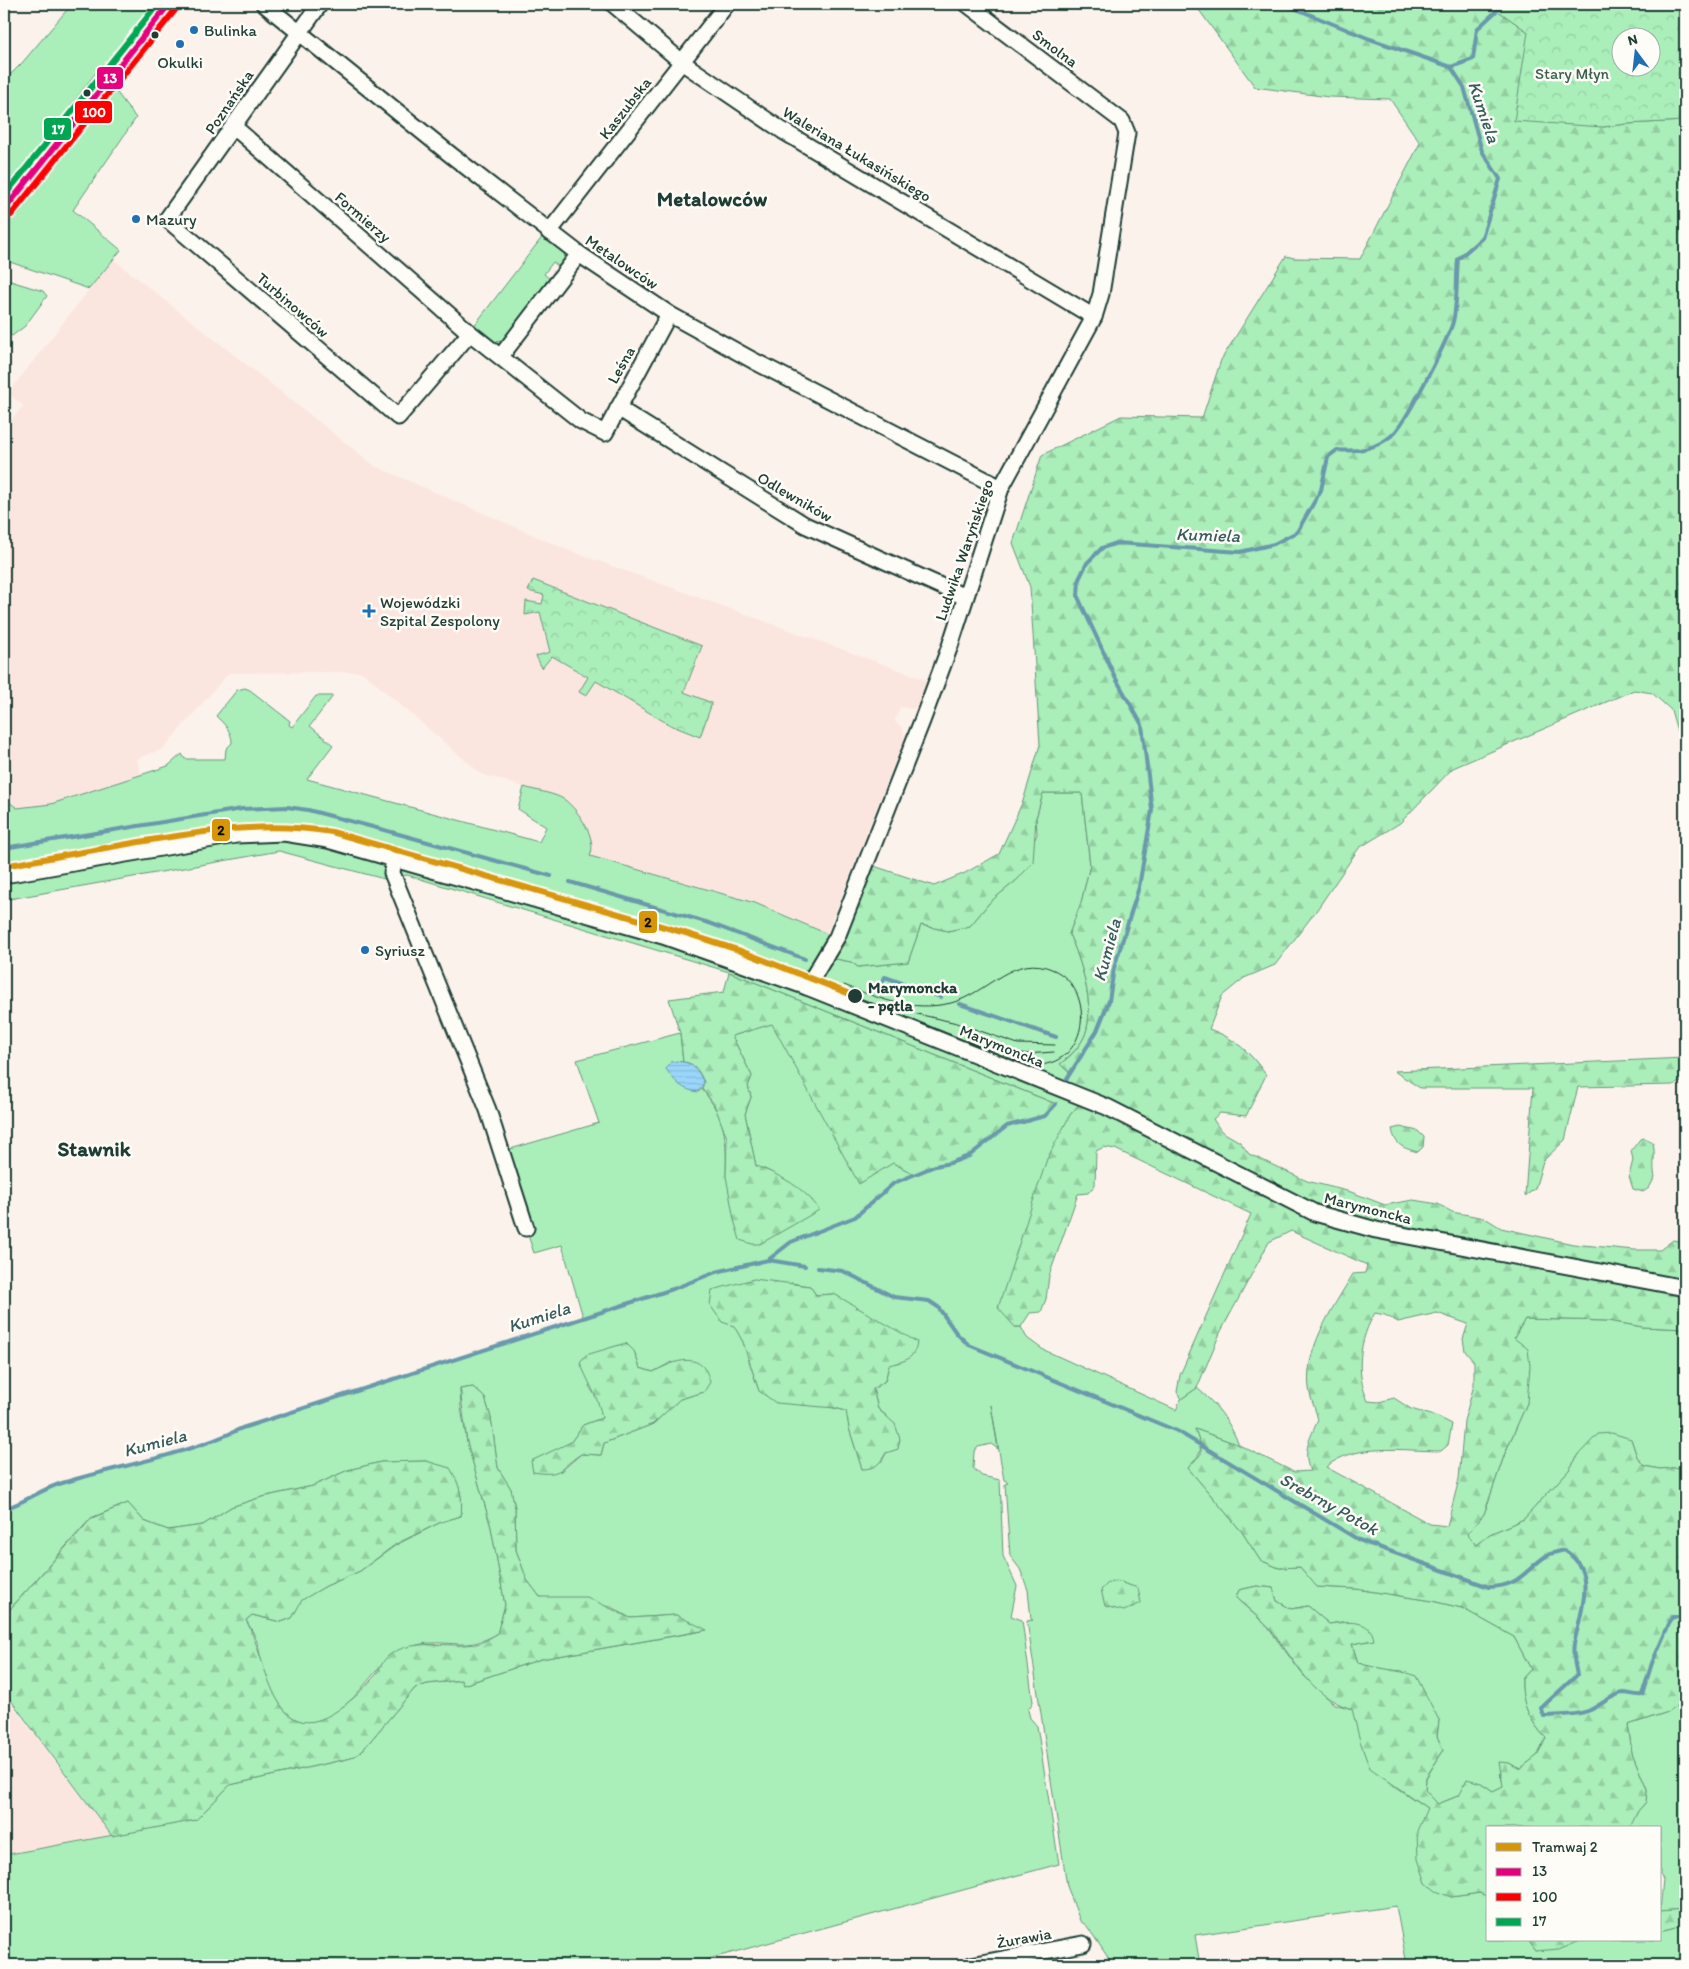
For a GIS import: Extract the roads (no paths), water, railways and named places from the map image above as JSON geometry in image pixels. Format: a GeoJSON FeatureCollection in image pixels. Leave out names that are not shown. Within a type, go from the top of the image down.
{"type":"FeatureCollection","features":[{"type":"Feature","properties":{"kind":"main road"},"geometry":{"type":"LineString","coordinates":[[4,210],[169,4]]}},
{"type":"Feature","properties":{"kind":"street","name":"Metalowców"},"geometry":{"type":"LineString","coordinates":[[264,4],[549,232],[669,314],[754,361],[1001,488]]}},
{"type":"Feature","properties":{"kind":"street","name":"Poznańska"},"geometry":{"type":"LineString","coordinates":[[166,219],[320,4]]}},
{"type":"Feature","properties":{"kind":"street","name":"Waleriana Łukasińskiego"},"geometry":{"type":"LineString","coordinates":[[613,4],[683,63],[783,131],[1094,317]]}},
{"type":"Feature","properties":{"kind":"street","name":"Kaszubska"},"geometry":{"type":"LineString","coordinates":[[549,232],[683,63],[727,4]]}},
{"type":"Feature","properties":{"kind":"street","name":"Smolna"},"geometry":{"type":"LineString","coordinates":[[967,4],[1122,121]]}},
{"type":"Feature","properties":{"kind":"street","name":"Ludwika Waryńskiego"},"geometry":{"type":"LineString","coordinates":[[808,987],[836,937],[950,646],[1001,488],[1094,317],[1101,294],[1127,133],[1122,121]]}},
{"type":"Feature","properties":{"kind":"street","name":"Formierzy"},"geometry":{"type":"LineString","coordinates":[[233,126],[470,333]]}},
{"type":"Feature","properties":{"kind":"street","name":"Turbinowców"},"geometry":{"type":"LineString","coordinates":[[166,219],[398,417],[470,333]]}},
{"type":"Feature","properties":{"kind":"street"},"geometry":{"type":"LineString","coordinates":[[470,333],[501,356],[579,254]]}},
{"type":"Feature","properties":{"kind":"street","name":"Leśna"},"geometry":{"type":"LineString","coordinates":[[501,356],[581,420],[605,434],[669,314]]}},
{"type":"Feature","properties":{"kind":"street","name":"Odlewników"},"geometry":{"type":"LineString","coordinates":[[618,408],[805,525],[965,597]]}},
{"type":"Feature","properties":{"kind":"street","name":"Marymoncka"},"geometry":{"type":"LineString","coordinates":[[4,875],[218,838],[265,833],[304,835],[394,858],[672,939],[808,987],[1107,1107],[1315,1214],[1376,1230],[1685,1288]]}},
{"type":"Feature","properties":{"kind":"street"},"geometry":{"type":"LineString","coordinates":[[394,858],[392,872],[488,1110],[526,1228]]}},
{"type":"Feature","properties":{"kind":"street","name":"Żurawia"},"geometry":{"type":"LineString","coordinates":[[971,1965],[1083,1944]]}},
{"type":"Feature","properties":{"kind":"water"},"geometry":{"type":"Polygon","coordinates":[[[671,1062],[688,1063],[695,1068],[704,1083],[698,1092],[679,1085],[666,1069],[671,1062]]]}},
{"type":"Feature","properties":{"kind":"waterway"},"geometry":{"type":"LineString","coordinates":[[1284,4],[1370,39],[1451,67]]}},
{"type":"Feature","properties":{"kind":"waterway","name":"Kumiela"},"geometry":{"type":"LineString","coordinates":[[1451,67],[1473,59],[1477,29],[1504,4]]}},
{"type":"Feature","properties":{"kind":"waterway","name":"Kumiela"},"geometry":{"type":"LineString","coordinates":[[1064,1083],[1097,1031],[1109,1001],[1114,968],[1139,887],[1152,810],[1142,725],[1115,677],[1078,597],[1079,579],[1087,563],[1102,548],[1117,543],[1240,552],[1274,544],[1297,532],[1321,490],[1328,457],[1337,450],[1359,450],[1372,447],[1391,436],[1397,429],[1424,384],[1452,325],[1456,302],[1458,259],[1482,238],[1500,179],[1482,151],[1464,87],[1451,67]]}},
{"type":"Feature","properties":{"kind":"waterway"},"geometry":{"type":"LineString","coordinates":[[4,848],[242,809],[287,807],[308,810],[551,876]]}},
{"type":"Feature","properties":{"kind":"waterway"},"geometry":{"type":"LineString","coordinates":[[570,882],[709,923],[805,959]]}},
{"type":"Feature","properties":{"kind":"waterway"},"geometry":{"type":"LineString","coordinates":[[877,993],[885,977],[941,997]]}},
{"type":"Feature","properties":{"kind":"waterway"},"geometry":{"type":"LineString","coordinates":[[960,1004],[1056,1037]]}},
{"type":"Feature","properties":{"kind":"waterway","name":"Kumiela"},"geometry":{"type":"LineString","coordinates":[[4,1509],[59,1484],[198,1446],[242,1428],[673,1289],[716,1272],[768,1260],[791,1242],[855,1217],[894,1183],[935,1166],[969,1156],[1007,1126],[1045,1116],[1056,1104]]}},
{"type":"Feature","properties":{"kind":"waterway","name":"Srebrny Potok"},"geometry":{"type":"LineString","coordinates":[[768,1260],[805,1266]]}},
{"type":"Feature","properties":{"kind":"waterway","name":"Srebrny Potok"},"geometry":{"type":"LineString","coordinates":[[818,1268],[843,1271],[894,1297],[929,1301],[938,1307],[957,1334],[969,1345],[1177,1431],[1359,1540],[1489,1587],[1514,1581],[1546,1556],[1564,1550],[1575,1559],[1581,1569],[1584,1581],[1583,1606],[1573,1648],[1577,1675],[1541,1708],[1544,1716],[1583,1713],[1623,1693],[1642,1695],[1652,1663],[1672,1617],[1678,1617],[1685,1622]]}},
{"type":"Feature","properties":{"kind":"tram line","name":"2"},"geometry":{"type":"LineString","coordinates":[[4,866],[211,831],[283,827],[332,832],[682,932],[738,950],[855,996]]}},
{"type":"Feature","properties":{"kind":"tram line"},"geometry":{"type":"LineString","coordinates":[[844,985],[896,1003],[923,1006],[937,1005],[951,1003],[964,998],[1013,970],[1026,966],[1040,966],[1054,970],[1067,980],[1076,993],[1081,1008],[1081,1024],[1077,1039],[1068,1052],[1056,1061],[1039,1065],[1030,1064],[1010,1058],[855,996]]}},
{"type":"Feature","properties":{"kind":"tram line"},"geometry":{"type":"LineString","coordinates":[[913,1013],[957,1023],[1018,1044],[1055,1045]]}},
{"type":"Feature","properties":{"kind":"tram line"},"geometry":{"type":"LineString","coordinates":[[998,1047],[1026,1054],[1054,1052]]}},
{"type":"Feature","properties":{"kind":"place","name":"Bulinka"},"geometry":{"type":"Point","coordinates":[194,30]}},
{"type":"Feature","properties":{"kind":"place","name":"Okulki"},"geometry":{"type":"Point","coordinates":[180,44]}},
{"type":"Feature","properties":{"kind":"place","name":"Mazury"},"geometry":{"type":"Point","coordinates":[136,219]}},
{"type":"Feature","properties":{"kind":"place","name":"Wojewódzki Szpital Zespolony"},"geometry":{"type":"Point","coordinates":[369,611]}},
{"type":"Feature","properties":{"kind":"place","name":"Syriusz"},"geometry":{"type":"Point","coordinates":[365,950]}},
{"type":"Feature","properties":{"kind":"place","name":"Marymoncka - pętla"},"geometry":{"type":"Point","coordinates":[855,996]}},
{"type":"Feature","properties":{"kind":"district","name":"Metalowców"},"geometry":{"type":"Point","coordinates":[712,198]}},
{"type":"Feature","properties":{"kind":"district","name":"Stawnik"},"geometry":{"type":"Point","coordinates":[94,1148]}},
{"type":"Feature","properties":{"kind":"park label","name":"Stary Młyn"},"geometry":{"type":"Point","coordinates":[1572,73]}}]}
